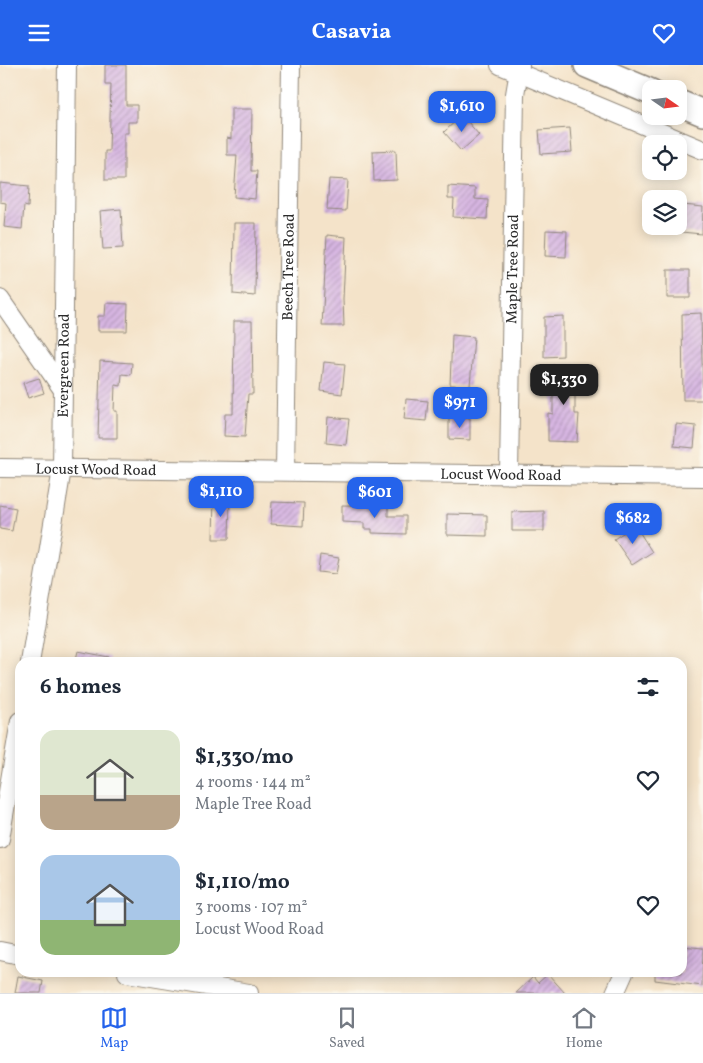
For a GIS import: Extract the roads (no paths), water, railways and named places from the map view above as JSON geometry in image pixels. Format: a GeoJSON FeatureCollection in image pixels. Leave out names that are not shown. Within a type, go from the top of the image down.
{"type":"FeatureCollection","features":[{"type":"Feature","properties":{"kind":"street","name":"Evergreen Road"},"geometry":{"type":"LineString","coordinates":[[31,657],[62,469],[66,65]]}},
{"type":"Feature","properties":{"kind":"street","name":"Beech Tree Road"},"geometry":{"type":"LineString","coordinates":[[285,471],[291,65]]}},
{"type":"Feature","properties":{"kind":"street"},"geometry":{"type":"LineString","coordinates":[[500,65],[520,69],[703,150]]}},
{"type":"Feature","properties":{"kind":"street"},"geometry":{"type":"LineString","coordinates":[[587,65],[642,88]]}},
{"type":"Feature","properties":{"kind":"street","name":"Maple Tree Road"},"geometry":{"type":"LineString","coordinates":[[510,474],[515,95],[520,69]]}},
{"type":"Feature","properties":{"kind":"street"},"geometry":{"type":"LineString","coordinates":[[688,107],[703,113]]}},
{"type":"Feature","properties":{"kind":"street"},"geometry":{"type":"LineString","coordinates":[[0,299],[63,391]]}},
{"type":"Feature","properties":{"kind":"street","name":"Locust Wood Road"},"geometry":{"type":"LineString","coordinates":[[0,468],[703,477]]}},
{"type":"Feature","properties":{"kind":"street"},"geometry":{"type":"LineString","coordinates":[[0,839],[15,754]]}},
{"type":"Feature","properties":{"kind":"street"},"geometry":{"type":"LineString","coordinates":[[0,951],[15,954]]}},
{"type":"Feature","properties":{"kind":"street"},"geometry":{"type":"LineString","coordinates":[[151,977],[249,993]]}},
{"type":"Feature","properties":{"kind":"street"},"geometry":{"type":"LineString","coordinates":[[615,993],[622,977]]}}]}
